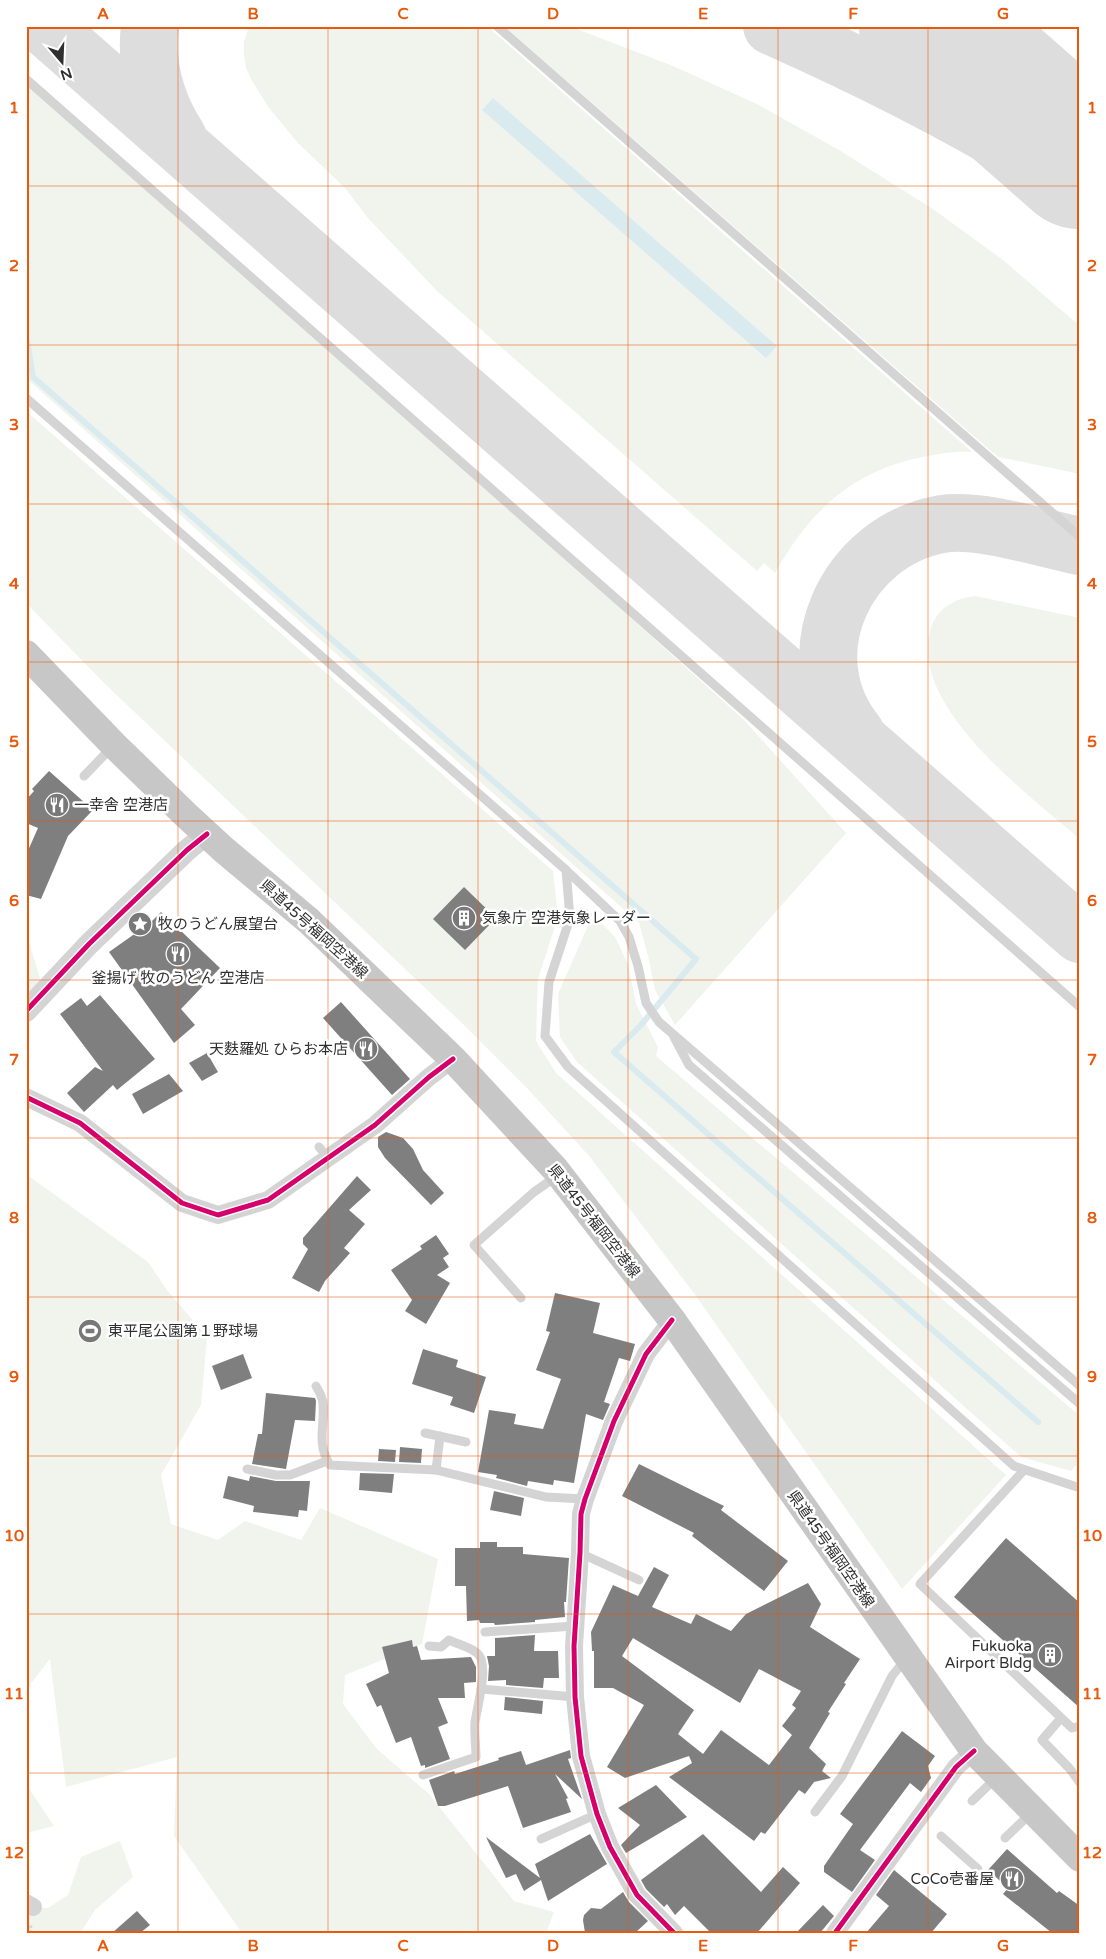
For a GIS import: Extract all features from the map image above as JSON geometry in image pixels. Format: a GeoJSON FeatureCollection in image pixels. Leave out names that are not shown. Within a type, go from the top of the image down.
{"type":"FeatureCollection","features":[{"type":"Feature","properties":{"kind":"main road","name":"県道45号福岡空港線"},"geometry":{"type":"LineString","coordinates":[[26,654],[114,745],[207,834],[306,922],[453,1059],[559,1174],[672,1320],[974,1751],[1080,1858]]}},
{"type":"Feature","properties":{"kind":"street"},"geometry":{"type":"LineString","coordinates":[[26,1011],[89,944],[167,878],[207,834]]}},
{"type":"Feature","properties":{"kind":"street"},"geometry":{"type":"LineString","coordinates":[[26,1097],[80,1123],[182,1203],[218,1215],[268,1200],[324,1153],[453,1059]]}},
{"type":"Feature","properties":{"kind":"street"},"geometry":{"type":"LineString","coordinates":[[672,1320],[646,1354],[614,1421],[584,1499],[581,1514],[575,1626],[576,1697],[581,1756],[597,1814],[610,1847],[637,1895],[674,1933]]}},
{"type":"Feature","properties":{"kind":"street"},"geometry":{"type":"LineString","coordinates":[[835,1933],[956,1768],[974,1751]]}},
{"type":"Feature","properties":{"kind":"lane"},"geometry":{"type":"LineString","coordinates":[[497,26],[1080,537]]}},
{"type":"Feature","properties":{"kind":"lane"},"geometry":{"type":"LineString","coordinates":[[26,79],[1080,1007]]}},
{"type":"Feature","properties":{"kind":"lane"},"geometry":{"type":"LineString","coordinates":[[26,398],[566,870],[620,921],[629,938],[635,956],[646,1003],[659,1022],[1080,1386]]}},
{"type":"Feature","properties":{"kind":"lane"},"geometry":{"type":"LineString","coordinates":[[84,776],[114,745]]}},
{"type":"Feature","properties":{"kind":"lane"},"geometry":{"type":"LineString","coordinates":[[566,870],[570,918],[549,982],[545,1036],[568,1068],[1014,1466],[1080,1488]]}},
{"type":"Feature","properties":{"kind":"lane"},"geometry":{"type":"LineString","coordinates":[[672,1033],[689,1065],[1080,1404]]}},
{"type":"Feature","properties":{"kind":"lane"},"geometry":{"type":"LineString","coordinates":[[521,1298],[474,1245],[534,1192],[559,1174]]}},
{"type":"Feature","properties":{"kind":"lane"},"geometry":{"type":"LineString","coordinates":[[316,1386],[324,1402],[321,1442],[330,1465],[436,1470],[546,1497],[584,1499]]}},
{"type":"Feature","properties":{"kind":"lane"},"geometry":{"type":"LineString","coordinates":[[425,1433],[466,1442]]}},
{"type":"Feature","properties":{"kind":"lane"},"geometry":{"type":"LineString","coordinates":[[436,1470],[440,1436]]}},
{"type":"Feature","properties":{"kind":"lane"},"geometry":{"type":"LineString","coordinates":[[246,1469],[276,1475],[290,1475],[328,1461]]}},
{"type":"Feature","properties":{"kind":"lane"},"geometry":{"type":"LineString","coordinates":[[1024,1470],[920,1584],[1072,1728],[1080,1726]]}},
{"type":"Feature","properties":{"kind":"lane"},"geometry":{"type":"LineString","coordinates":[[580,1553],[639,1580]]}},
{"type":"Feature","properties":{"kind":"lane"},"geometry":{"type":"LineString","coordinates":[[485,1632],[575,1626]]}},
{"type":"Feature","properties":{"kind":"lane"},"geometry":{"type":"LineString","coordinates":[[423,1775],[476,1757],[475,1724],[481,1689],[482,1659],[477,1653],[449,1640],[441,1647],[429,1646]]}},
{"type":"Feature","properties":{"kind":"lane"},"geometry":{"type":"LineString","coordinates":[[815,1812],[842,1776],[892,1676],[907,1657]]}},
{"type":"Feature","properties":{"kind":"lane"},"geometry":{"type":"LineString","coordinates":[[481,1689],[576,1697]]}},
{"type":"Feature","properties":{"kind":"lane"},"geometry":{"type":"LineString","coordinates":[[1061,1718],[1042,1740],[1070,1769],[1080,1783]]}},
{"type":"Feature","properties":{"kind":"lane"},"geometry":{"type":"LineString","coordinates":[[1070,1769],[1080,1774]]}},
{"type":"Feature","properties":{"kind":"lane"},"geometry":{"type":"LineString","coordinates":[[972,1801],[998,1776]]}},
{"type":"Feature","properties":{"kind":"lane"},"geometry":{"type":"LineString","coordinates":[[1005,1838],[1032,1811]]}},
{"type":"Feature","properties":{"kind":"lane"},"geometry":{"type":"LineString","coordinates":[[541,1840],[597,1814]]}},
{"type":"Feature","properties":{"kind":"lane"},"geometry":{"type":"LineString","coordinates":[[941,1836],[978,1869]]}},
{"type":"Feature","properties":{"kind":"shaded area"},"geometry":{"type":"Polygon","coordinates":[[[249,26],[487,26],[972,452],[923,457],[898,463],[875,472],[854,484],[818,513],[788,551],[775,573],[764,563],[757,571],[437,291],[367,217],[345,188],[298,143],[269,108],[246,68],[244,42],[249,26]]]}},
{"type":"Feature","properties":{"kind":"shaded area"},"geometry":{"type":"Polygon","coordinates":[[[504,26],[569,26],[673,66],[759,105],[839,150],[933,209],[1003,260],[1080,326],[1080,474],[999,457],[992,452],[504,26]]]}},
{"type":"Feature","properties":{"kind":"shaded area"},"geometry":{"type":"Polygon","coordinates":[[[26,83],[425,432],[743,719],[846,833],[675,1025],[655,990],[639,923],[26,378],[26,83]]]}},
{"type":"Feature","properties":{"kind":"shaded area"},"geometry":{"type":"Polygon","coordinates":[[[493,98],[777,346],[766,358],[482,110],[493,98]]]}},
{"type":"Feature","properties":{"kind":"shaded area"},"geometry":{"type":"Polygon","coordinates":[[[26,411],[553,871],[558,917],[538,979],[536,1041],[556,1073],[1006,1475],[902,1589],[696,1296],[590,1157],[526,1087],[464,1025],[105,684],[26,603],[26,411]]]}},
{"type":"Feature","properties":{"kind":"shaded area"},"geometry":{"type":"Polygon","coordinates":[[[975,596],[1080,618],[1080,839],[1004,774],[977,746],[954,717],[937,687],[928,657],[931,628],[938,615],[948,605],[961,599],[975,596]]]}},
{"type":"Feature","properties":{"kind":"shaded area"},"geometry":{"type":"Polygon","coordinates":[[[586,907],[615,937],[628,964],[636,1004],[658,1047],[656,1056],[1080,1416],[1080,1461],[1071,1471],[1021,1457],[577,1062],[560,1037],[558,994],[587,928],[586,907]]]}},
{"type":"Feature","properties":{"kind":"shaded area"},"geometry":{"type":"Polygon","coordinates":[[[26,932],[43,988],[26,1001],[26,932]]]}},
{"type":"Feature","properties":{"kind":"shaded area"},"geometry":{"type":"Polygon","coordinates":[[[26,1174],[148,1262],[167,1290],[207,1337],[201,1405],[161,1475],[171,1524],[218,1540],[245,1521],[301,1540],[320,1508],[438,1559],[422,1644],[345,1675],[343,1704],[377,1749],[429,1794],[514,1901],[554,1912],[546,1933],[242,1933],[174,1836],[177,1757],[66,1787],[50,1659],[26,1690],[26,1174]]]}},
{"type":"Feature","properties":{"kind":"shaded area"},"geometry":{"type":"Polygon","coordinates":[[[26,1784],[54,1826],[26,1833],[26,1784]]]}},
{"type":"Feature","properties":{"kind":"shaded area"},"geometry":{"type":"Polygon","coordinates":[[[120,1841],[133,1877],[95,1910],[80,1933],[26,1933],[26,1908],[48,1908],[68,1895],[81,1857],[120,1841]]]}},
{"type":"Feature","properties":{"kind":"building","name":"一幸舎 空港店"},"geometry":{"type":"Polygon","coordinates":[[[49,771],[93,810],[68,836],[41,899],[26,895],[26,855],[38,828],[26,823],[26,800],[34,791],[32,789],[49,771]]]}},
{"type":"Feature","properties":{"kind":"building","name":"気象庁 空港気象レーダー"},"geometry":{"type":"Polygon","coordinates":[[[464,887],[496,918],[465,950],[433,919],[464,887]]]}},
{"type":"Feature","properties":{"kind":"building"},"geometry":{"type":"Polygon","coordinates":[[[161,912],[220,968],[181,1009],[195,1025],[174,1043],[109,952],[150,923],[161,912]]]}},
{"type":"Feature","properties":{"kind":"building"},"geometry":{"type":"Polygon","coordinates":[[[100,995],[155,1059],[117,1090],[113,1085],[84,1112],[67,1093],[95,1067],[103,1071],[60,1014],[81,998],[87,1006],[100,995]]]}},
{"type":"Feature","properties":{"kind":"building","name":"天麩羅処 ひらお本店"},"geometry":{"type":"Polygon","coordinates":[[[341,1002],[410,1079],[392,1095],[323,1018],[341,1002]]]}},
{"type":"Feature","properties":{"kind":"building"},"geometry":{"type":"Polygon","coordinates":[[[207,1053],[218,1072],[202,1081],[189,1063],[207,1053]]]}},
{"type":"Feature","properties":{"kind":"building"},"geometry":{"type":"Polygon","coordinates":[[[169,1074],[183,1091],[143,1114],[132,1094],[169,1074]]]}},
{"type":"Feature","properties":{"kind":"building"},"geometry":{"type":"Polygon","coordinates":[[[386,1132],[403,1138],[413,1149],[423,1170],[444,1193],[431,1205],[385,1158],[378,1147],[378,1137],[386,1132]]]}},
{"type":"Feature","properties":{"kind":"building"},"geometry":{"type":"Polygon","coordinates":[[[357,1176],[371,1190],[349,1210],[365,1224],[344,1248],[350,1253],[325,1281],[319,1292],[292,1278],[308,1249],[303,1244],[303,1238],[357,1176]]]}},
{"type":"Feature","properties":{"kind":"building"},"geometry":{"type":"Polygon","coordinates":[[[436,1235],[449,1254],[443,1258],[449,1267],[437,1275],[450,1283],[426,1324],[405,1311],[412,1300],[391,1270],[422,1249],[420,1246],[436,1235]]]}},
{"type":"Feature","properties":{"kind":"building"},"geometry":{"type":"Polygon","coordinates":[[[555,1293],[600,1303],[593,1333],[635,1344],[630,1361],[619,1358],[604,1402],[610,1404],[603,1420],[586,1414],[574,1483],[554,1480],[553,1485],[528,1481],[527,1486],[496,1478],[497,1475],[478,1472],[489,1410],[516,1414],[514,1424],[543,1429],[561,1379],[536,1370],[550,1332],[546,1331],[555,1293]]]}},
{"type":"Feature","properties":{"kind":"building"},"geometry":{"type":"Polygon","coordinates":[[[423,1349],[458,1360],[456,1367],[486,1377],[474,1413],[450,1405],[453,1397],[412,1384],[423,1349]]]}},
{"type":"Feature","properties":{"kind":"building"},"geometry":{"type":"Polygon","coordinates":[[[243,1354],[252,1378],[221,1390],[212,1366],[243,1354]]]}},
{"type":"Feature","properties":{"kind":"building"},"geometry":{"type":"Polygon","coordinates":[[[266,1393],[315,1398],[316,1401],[315,1421],[295,1420],[286,1469],[252,1464],[258,1434],[262,1434],[266,1393]]]}},
{"type":"Feature","properties":{"kind":"building"},"geometry":{"type":"Polygon","coordinates":[[[400,1447],[422,1449],[421,1463],[399,1462],[400,1447]]]}},
{"type":"Feature","properties":{"kind":"building"},"geometry":{"type":"Polygon","coordinates":[[[379,1449],[396,1450],[395,1462],[378,1461],[379,1449]]]}},
{"type":"Feature","properties":{"kind":"building"},"geometry":{"type":"Polygon","coordinates":[[[639,1464],[724,1506],[721,1510],[788,1561],[764,1591],[692,1536],[694,1533],[622,1496],[639,1464]]]}},
{"type":"Feature","properties":{"kind":"building"},"geometry":{"type":"Polygon","coordinates":[[[360,1473],[394,1474],[392,1493],[359,1490],[360,1473]]]}},
{"type":"Feature","properties":{"kind":"building"},"geometry":{"type":"Polygon","coordinates":[[[228,1476],[249,1481],[250,1476],[276,1481],[310,1481],[307,1511],[299,1510],[298,1517],[253,1512],[254,1506],[223,1498],[228,1476]]]}},
{"type":"Feature","properties":{"kind":"building"},"geometry":{"type":"Polygon","coordinates":[[[494,1491],[524,1498],[521,1516],[490,1510],[494,1491]]]}},
{"type":"Feature","properties":{"kind":"building","name":"Fukuoka Airport Bldg"},"geometry":{"type":"Polygon","coordinates":[[[1006,1538],[1080,1603],[1080,1708],[954,1597],[1006,1538]]]}},
{"type":"Feature","properties":{"kind":"building"},"geometry":{"type":"Polygon","coordinates":[[[480,1542],[497,1542],[497,1547],[523,1547],[523,1554],[569,1558],[566,1602],[564,1602],[565,1617],[535,1620],[535,1622],[495,1625],[494,1623],[480,1623],[479,1620],[467,1621],[466,1586],[455,1586],[455,1548],[480,1548],[480,1542]]]}},
{"type":"Feature","properties":{"kind":"building"},"geometry":{"type":"Polygon","coordinates":[[[654,1567],[669,1575],[652,1607],[691,1624],[696,1614],[731,1631],[746,1614],[808,1583],[821,1604],[810,1627],[860,1659],[844,1683],[846,1684],[828,1712],[830,1713],[809,1748],[826,1764],[822,1771],[831,1778],[814,1782],[805,1794],[799,1790],[765,1834],[761,1832],[754,1841],[669,1777],[692,1763],[689,1756],[625,1778],[607,1767],[644,1705],[613,1688],[594,1688],[594,1651],[592,1651],[591,1632],[613,1585],[638,1596],[654,1567]],[[633,1638],[622,1656],[694,1710],[678,1734],[703,1754],[721,1730],[769,1765],[792,1735],[782,1726],[796,1708],[792,1705],[801,1691],[759,1669],[740,1703],[633,1638]]]}},
{"type":"Feature","properties":{"kind":"building"},"geometry":{"type":"Polygon","coordinates":[[[535,1635],[534,1651],[558,1651],[559,1678],[544,1678],[543,1688],[506,1685],[506,1680],[488,1681],[489,1666],[487,1656],[495,1656],[495,1638],[535,1635]]]}},
{"type":"Feature","properties":{"kind":"building"},"geometry":{"type":"Polygon","coordinates":[[[412,1640],[413,1647],[417,1646],[421,1660],[471,1657],[476,1667],[476,1682],[464,1683],[465,1698],[438,1698],[448,1723],[438,1727],[450,1759],[425,1768],[425,1765],[421,1766],[411,1737],[396,1743],[381,1705],[377,1707],[366,1684],[389,1673],[382,1647],[412,1640]]]}},
{"type":"Feature","properties":{"kind":"building"},"geometry":{"type":"Polygon","coordinates":[[[505,1697],[543,1701],[542,1714],[504,1710],[505,1697]]]}},
{"type":"Feature","properties":{"kind":"building"},"geometry":{"type":"Polygon","coordinates":[[[902,1731],[935,1756],[928,1766],[931,1778],[921,1792],[910,1783],[860,1850],[875,1860],[852,1892],[824,1872],[824,1866],[853,1824],[840,1814],[902,1731]]]}},
{"type":"Feature","properties":{"kind":"building"},"geometry":{"type":"Polygon","coordinates":[[[570,1750],[571,1758],[568,1759],[582,1799],[555,1774],[568,1798],[566,1799],[571,1812],[523,1828],[508,1786],[445,1806],[438,1806],[429,1780],[454,1771],[455,1774],[521,1751],[526,1765],[570,1750]]]}},
{"type":"Feature","properties":{"kind":"building"},"geometry":{"type":"Polygon","coordinates":[[[656,1785],[687,1817],[626,1853],[621,1845],[640,1825],[618,1808],[656,1785]]]}},
{"type":"Feature","properties":{"kind":"building"},"geometry":{"type":"Polygon","coordinates":[[[590,1834],[607,1864],[548,1901],[541,1880],[524,1891],[516,1874],[506,1878],[486,1837],[540,1878],[535,1864],[590,1834]]]}},
{"type":"Feature","properties":{"kind":"building"},"geometry":{"type":"Polygon","coordinates":[[[703,1834],[761,1892],[783,1867],[800,1883],[757,1933],[711,1933],[684,1906],[675,1915],[667,1904],[664,1907],[646,1889],[641,1880],[703,1834]]]}},
{"type":"Feature","properties":{"kind":"building"},"geometry":{"type":"Polygon","coordinates":[[[1007,1849],[1057,1893],[1059,1891],[1080,1906],[1080,1933],[1052,1933],[1003,1894],[1008,1888],[988,1870],[1007,1849]]]}},
{"type":"Feature","properties":{"kind":"building"},"geometry":{"type":"Polygon","coordinates":[[[894,1870],[947,1914],[931,1933],[866,1933],[889,1906],[876,1895],[894,1870]]]}},
{"type":"Feature","properties":{"kind":"building"},"geometry":{"type":"Polygon","coordinates":[[[623,1892],[629,1902],[648,1921],[635,1933],[585,1933],[584,1915],[591,1908],[601,1909],[623,1892]]]}},
{"type":"Feature","properties":{"kind":"building"},"geometry":{"type":"Polygon","coordinates":[[[823,1905],[834,1916],[820,1933],[796,1933],[823,1905]]]}},
{"type":"Feature","properties":{"kind":"building"},"geometry":{"type":"Polygon","coordinates":[[[137,1911],[150,1925],[140,1933],[112,1933],[137,1911]]]}},
{"type":"Feature","properties":{"kind":"waterway"},"geometry":{"type":"LineString","coordinates":[[26,334],[33,377],[696,959],[641,1025],[614,1052],[1038,1422]]}},
{"type":"Feature","properties":{"kind":"taxiway"},"geometry":{"type":"LineString","coordinates":[[44,26],[1080,934]]}},
{"type":"Feature","properties":{"kind":"taxiway"},"geometry":{"type":"LineString","coordinates":[[150,26],[149,56],[154,85],[164,112],[178,138]]}},
{"type":"Feature","properties":{"kind":"taxiway"},"geometry":{"type":"LineString","coordinates":[[772,26],[851,62],[929,101],[1080,189]]}},
{"type":"Feature","properties":{"kind":"taxiway"},"geometry":{"type":"LineString","coordinates":[[934,26],[960,53]]}},
{"type":"Feature","properties":{"kind":"taxiway"},"geometry":{"type":"LineString","coordinates":[[856,734],[837,703],[829,670],[830,637],[839,606],[856,577],[879,553],[908,535],[942,524],[957,523],[992,526],[1080,546]]}},
{"type":"Feature","properties":{"kind":"runway"},"geometry":{"type":"LineString","coordinates":[[930,26],[1080,158]]}},
{"type":"Feature","properties":{"kind":"cycle path"},"geometry":{"type":"LineString","coordinates":[[26,1011],[89,944],[187,850],[207,834]]}},
{"type":"Feature","properties":{"kind":"cycle path"},"geometry":{"type":"LineString","coordinates":[[26,1097],[80,1123],[182,1203],[218,1215],[268,1200],[375,1125],[429,1077],[453,1059]]}},
{"type":"Feature","properties":{"kind":"cycle path"},"geometry":{"type":"LineString","coordinates":[[672,1320],[646,1354],[614,1421],[585,1499],[581,1514],[574,1646],[575,1697],[581,1756],[597,1814],[610,1847],[637,1895],[674,1933]]}},
{"type":"Feature","properties":{"kind":"cycle path"},"geometry":{"type":"LineString","coordinates":[[835,1933],[956,1767],[974,1751]]}},
{"type":"Feature","properties":{"kind":"place","name":"一幸舎 空港店"},"geometry":{"type":"Point","coordinates":[57,805]}},
{"type":"Feature","properties":{"kind":"place","name":"気象庁 空港気象レーダー"},"geometry":{"type":"Point","coordinates":[464,918]}},
{"type":"Feature","properties":{"kind":"place","name":"牧のうどん展望台"},"geometry":{"type":"Point","coordinates":[140,924]}},
{"type":"Feature","properties":{"kind":"place","name":"釜揚げ 牧のうどん 空港店"},"geometry":{"type":"Point","coordinates":[178,954]}},
{"type":"Feature","properties":{"kind":"place","name":"天麩羅処 ひらお本店"},"geometry":{"type":"Point","coordinates":[366,1049]}},
{"type":"Feature","properties":{"kind":"place","name":"東平尾公園第１野球場"},"geometry":{"type":"Point","coordinates":[90,1331]}},
{"type":"Feature","properties":{"kind":"place","name":"Fukuoka Airport Bldg"},"geometry":{"type":"Point","coordinates":[1050,1655]}},
{"type":"Feature","properties":{"kind":"place","name":"CoCo壱番屋"},"geometry":{"type":"Point","coordinates":[1012,1879]}}]}
